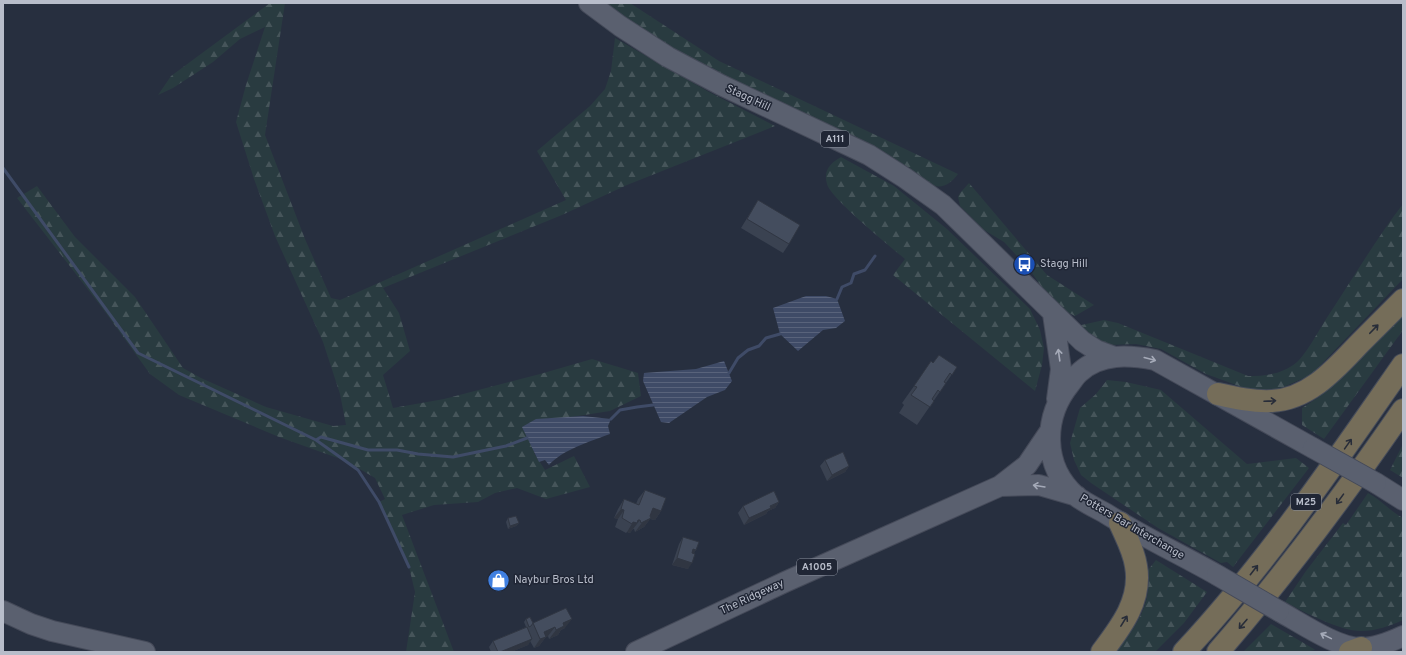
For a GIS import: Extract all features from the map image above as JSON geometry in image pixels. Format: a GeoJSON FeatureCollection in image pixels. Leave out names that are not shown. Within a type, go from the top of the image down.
{"type":"FeatureCollection","features":[{"type":"Feature","properties":{"kind":"highway"},"geometry":{"type":"LineString","coordinates":[[1218,394],[1239,398],[1273,401],[1294,396],[1307,390],[1318,384],[1336,368],[1403,300]]}},
{"type":"Feature","properties":{"kind":"highway","name":"M25"},"geometry":{"type":"LineString","coordinates":[[1184,652],[1227,604],[1286,529],[1351,441],[1403,365]]}},
{"type":"Feature","properties":{"kind":"highway","name":"M25"},"geometry":{"type":"LineString","coordinates":[[1218,652],[1265,598],[1318,530],[1403,410]]}},
{"type":"Feature","properties":{"kind":"highway"},"geometry":{"type":"LineString","coordinates":[[1102,652],[1128,615],[1134,601],[1136,590],[1137,567],[1120,523]]}},
{"type":"Feature","properties":{"kind":"main road","name":"Stagg Hill"},"geometry":{"type":"LineString","coordinates":[[589,3],[620,26],[668,57],[721,85],[869,155],[905,178],[943,205],[1082,341],[1096,350],[1112,356]]}},
{"type":"Feature","properties":{"kind":"main road"},"geometry":{"type":"LineString","coordinates":[[1053,314],[1061,369],[1056,407]]}},
{"type":"Feature","properties":{"kind":"main road","name":"Potters Bar Interchange"},"geometry":{"type":"LineString","coordinates":[[1403,500],[1218,394],[1155,360],[1136,356],[1112,356],[1095,362],[1080,372],[1064,391],[1051,419],[1051,450],[1063,481],[1077,496],[1120,523],[1217,575],[1279,611],[1355,650],[1388,642],[1403,636]]}},
{"type":"Feature","properties":{"kind":"main road","name":"The Ridgeway"},"geometry":{"type":"LineString","coordinates":[[636,652],[792,579],[1000,486],[1027,465],[1050,431]]}},
{"type":"Feature","properties":{"kind":"main road","name":"The Ridgeway"},"geometry":{"type":"LineString","coordinates":[[1000,486],[1039,486],[1077,496]]}},
{"type":"Feature","properties":{"kind":"main road"},"geometry":{"type":"LineString","coordinates":[[3,611],[52,632],[145,652]]}},
{"type":"Feature","properties":{"kind":"green space"},"geometry":{"type":"Polygon","coordinates":[[[270,3],[285,3],[265,135],[305,239],[331,298],[340,300],[566,200],[537,151],[590,106],[605,89],[611,71],[615,38],[709,92],[775,126],[627,185],[562,215],[383,288],[399,313],[410,351],[383,375],[393,408],[444,399],[592,359],[638,373],[641,396],[610,411],[565,418],[547,418],[534,453],[545,470],[574,456],[590,487],[546,499],[517,488],[495,493],[478,502],[434,505],[402,515],[454,652],[406,652],[415,592],[409,567],[379,502],[385,499],[375,478],[346,461],[279,437],[179,395],[150,374],[103,309],[17,198],[37,186],[75,237],[135,297],[183,368],[201,378],[266,407],[333,426],[346,425],[340,394],[323,342],[275,236],[254,179],[236,122],[246,85],[265,27],[240,39],[213,62],[173,88],[158,95],[171,76],[270,3]]]}},
{"type":"Feature","properties":{"kind":"green space"},"geometry":{"type":"Polygon","coordinates":[[[605,3],[630,3],[719,61],[958,174],[948,184],[934,186],[669,50],[605,3]]]}},
{"type":"Feature","properties":{"kind":"green space"},"geometry":{"type":"Polygon","coordinates":[[[841,157],[894,186],[947,229],[1030,309],[1040,330],[1044,348],[1042,365],[1035,391],[893,275],[905,259],[850,211],[831,191],[827,184],[826,175],[828,168],[841,157]]]}},
{"type":"Feature","properties":{"kind":"green space"},"geometry":{"type":"Polygon","coordinates":[[[969,183],[1047,275],[1094,305],[1075,316],[1063,310],[1043,289],[1030,270],[1004,242],[984,230],[960,206],[958,197],[969,183]]]}},
{"type":"Feature","properties":{"kind":"green space"},"geometry":{"type":"Polygon","coordinates":[[[1403,204],[1403,279],[1311,375],[1279,389],[1250,390],[1206,374],[1161,349],[1136,344],[1109,345],[1096,341],[1077,326],[1104,320],[1118,323],[1248,376],[1261,376],[1280,372],[1292,366],[1305,353],[1374,245],[1403,204]]]}},
{"type":"Feature","properties":{"kind":"green space"},"geometry":{"type":"Polygon","coordinates":[[[1403,313],[1403,330],[1324,439],[1302,425],[1302,408],[1330,388],[1343,376],[1403,313]]]}},
{"type":"Feature","properties":{"kind":"green space"},"geometry":{"type":"Polygon","coordinates":[[[1107,380],[1126,382],[1161,390],[1247,464],[1296,458],[1309,468],[1233,567],[1227,562],[1221,563],[1158,528],[1081,475],[1074,460],[1070,443],[1080,408],[1096,394],[1107,380]]]}},
{"type":"Feature","properties":{"kind":"green space"},"geometry":{"type":"Polygon","coordinates":[[[1403,444],[1403,478],[1390,470],[1403,444]]]}},
{"type":"Feature","properties":{"kind":"green space"},"geometry":{"type":"Polygon","coordinates":[[[1368,493],[1403,518],[1403,620],[1383,628],[1361,631],[1343,628],[1312,616],[1285,602],[1306,571],[1343,523],[1346,525],[1368,493]]]}},
{"type":"Feature","properties":{"kind":"green space"},"geometry":{"type":"Polygon","coordinates":[[[1156,560],[1207,592],[1184,623],[1155,652],[1116,652],[1132,630],[1145,606],[1147,597],[1148,570],[1156,560]]]}},
{"type":"Feature","properties":{"kind":"green space"},"geometry":{"type":"Polygon","coordinates":[[[1271,624],[1315,650],[1306,652],[1243,652],[1271,624]]]}},
{"type":"Feature","properties":{"kind":"water"},"geometry":{"type":"Polygon","coordinates":[[[806,296],[826,296],[837,299],[845,321],[836,328],[823,330],[798,351],[780,334],[773,308],[806,296]]]}},
{"type":"Feature","properties":{"kind":"water"},"geometry":{"type":"Polygon","coordinates":[[[724,361],[732,381],[725,390],[707,397],[669,423],[661,422],[643,381],[644,373],[696,369],[724,361]]]}},
{"type":"Feature","properties":{"kind":"water"},"geometry":{"type":"Polygon","coordinates":[[[583,416],[611,419],[608,426],[610,434],[569,450],[549,465],[545,460],[539,462],[522,427],[536,419],[583,416]]]}},
{"type":"Feature","properties":{"kind":"building"},"geometry":{"type":"Polygon","coordinates":[[[758,200],[800,225],[789,244],[747,219],[758,200]]]}},
{"type":"Feature","properties":{"kind":"building"},"geometry":{"type":"Polygon","coordinates":[[[939,355],[957,367],[952,375],[950,373],[940,392],[938,390],[932,399],[934,401],[930,407],[911,395],[917,387],[914,386],[931,361],[933,363],[939,355]]]}},
{"type":"Feature","properties":{"kind":"building"},"geometry":{"type":"Polygon","coordinates":[[[843,452],[849,466],[832,475],[825,460],[843,452]]]}},
{"type":"Feature","properties":{"kind":"building"},"geometry":{"type":"Polygon","coordinates":[[[645,490],[666,498],[661,511],[653,508],[650,516],[651,518],[641,523],[640,520],[638,520],[637,523],[633,522],[632,524],[622,518],[624,510],[621,509],[624,499],[639,505],[645,490]]]}},
{"type":"Feature","properties":{"kind":"building"},"geometry":{"type":"Polygon","coordinates":[[[774,491],[779,502],[770,506],[771,508],[749,518],[743,506],[774,491]]]}},
{"type":"Feature","properties":{"kind":"building"},"geometry":{"type":"Polygon","coordinates":[[[516,516],[519,523],[510,526],[508,518],[516,516]]]}},
{"type":"Feature","properties":{"kind":"building"},"geometry":{"type":"Polygon","coordinates":[[[683,537],[699,542],[696,550],[693,549],[692,553],[695,554],[692,563],[677,558],[683,537]]]}},
{"type":"Feature","properties":{"kind":"building"},"geometry":{"type":"Polygon","coordinates":[[[566,608],[572,619],[563,623],[564,626],[556,630],[555,627],[544,632],[546,637],[540,639],[533,623],[566,608]]]}},
{"type":"Feature","properties":{"kind":"building"},"geometry":{"type":"Polygon","coordinates":[[[530,617],[533,623],[529,627],[526,619],[530,617]]]}},
{"type":"Feature","properties":{"kind":"building"},"geometry":{"type":"Polygon","coordinates":[[[527,627],[532,639],[498,652],[493,641],[527,627]]]}},
{"type":"Feature","properties":{"kind":"waterway"},"geometry":{"type":"LineString","coordinates":[[3,168],[138,353],[316,440],[358,470],[379,502],[409,567]]}},
{"type":"Feature","properties":{"kind":"waterway"},"geometry":{"type":"LineString","coordinates":[[837,299],[842,287],[851,283],[854,274],[865,270],[875,256]]}},
{"type":"Feature","properties":{"kind":"waterway"},"geometry":{"type":"LineString","coordinates":[[729,373],[738,358],[748,350],[759,346],[766,338],[780,334]]}},
{"type":"Feature","properties":{"kind":"waterway"},"geometry":{"type":"LineString","coordinates":[[611,419],[620,410],[653,405]]}},
{"type":"Feature","properties":{"kind":"waterway"},"geometry":{"type":"LineString","coordinates":[[316,440],[321,437],[368,450],[397,450],[418,454],[453,457],[506,446],[527,438]]}},
{"type":"Feature","properties":{"kind":"place","name":"Stagg Hill"},"geometry":{"type":"Point","coordinates":[1024,264]}},
{"type":"Feature","properties":{"kind":"place","name":"Naybur Bros Ltd"},"geometry":{"type":"Point","coordinates":[498,580]}}]}
